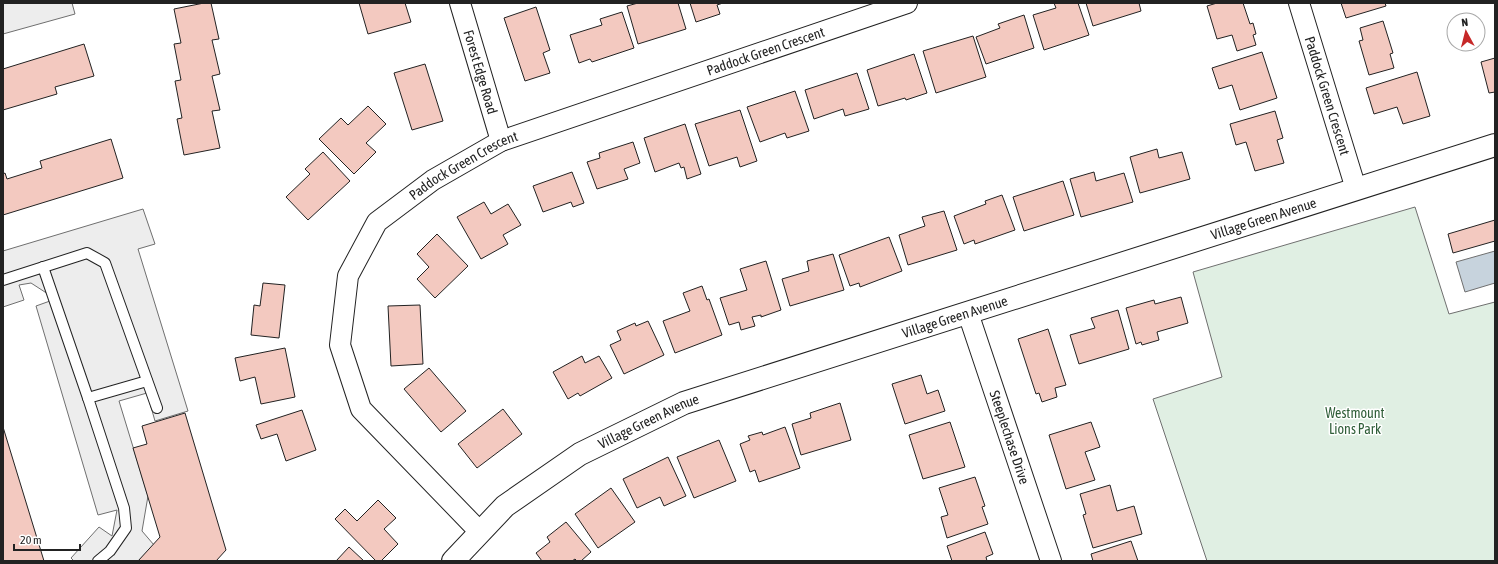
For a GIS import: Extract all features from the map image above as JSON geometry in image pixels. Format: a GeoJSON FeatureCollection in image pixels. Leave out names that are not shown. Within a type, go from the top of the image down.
{"type":"FeatureCollection","features":[{"type":"Feature","properties":{"kind":"street","name":"Forest Edge Road"},"geometry":{"type":"LineString","coordinates":[[460,3],[501,141]]}},
{"type":"Feature","properties":{"kind":"street","name":"Paddock Green Crescent"},"geometry":{"type":"LineString","coordinates":[[480,532],[361,409],[340,345],[348,276],[377,222],[433,180],[501,141],[907,3]]}},
{"type":"Feature","properties":{"kind":"street","name":"Paddock Green Crescent"},"geometry":{"type":"LineString","coordinates":[[1299,3],[1356,189]]}},
{"type":"Feature","properties":{"kind":"street","name":"Village Green Avenue"},"geometry":{"type":"LineString","coordinates":[[453,561],[505,506],[580,454],[684,403],[1495,145]]}},
{"type":"Feature","properties":{"kind":"street","name":"Steeplechase Drive"},"geometry":{"type":"LineString","coordinates":[[968,313],[1051,561]]}},
{"type":"Feature","properties":{"kind":"lane"},"geometry":{"type":"LineString","coordinates":[[3,280],[87,253],[105,262],[157,408]]}},
{"type":"Feature","properties":{"kind":"lane"},"geometry":{"type":"LineString","coordinates":[[43,267],[124,508],[126,528],[110,551],[98,561]]}},
{"type":"Feature","properties":{"kind":"lane"},"geometry":{"type":"LineString","coordinates":[[88,398],[147,381]]}},
{"type":"Feature","properties":{"kind":"green space","name":"Westmount Lions Park"},"geometry":{"type":"Polygon","coordinates":[[[1415,207],[1449,314],[1495,302],[1495,561],[1207,561],[1153,399],[1222,377],[1193,272],[1415,207]]]}},
{"type":"Feature","properties":{"kind":"shaded area"},"geometry":{"type":"Polygon","coordinates":[[[3,3],[72,3],[75,14],[3,34],[3,3]]]}},
{"type":"Feature","properties":{"kind":"shaded area"},"geometry":{"type":"Polygon","coordinates":[[[143,209],[155,244],[138,249],[188,411],[155,421],[147,393],[119,401],[148,496],[142,531],[154,545],[138,561],[74,561],[71,558],[99,527],[112,536],[117,510],[98,515],[36,306],[50,301],[48,294],[31,283],[19,285],[24,300],[3,307],[3,251],[143,209]]]}},
{"type":"Feature","properties":{"kind":"shaded area"},"geometry":{"type":"Polygon","coordinates":[[[1495,251],[1495,283],[1465,292],[1456,262],[1495,251]]]}},
{"type":"Feature","properties":{"kind":"building"},"geometry":{"type":"Polygon","coordinates":[[[211,3],[219,39],[212,40],[220,74],[212,76],[220,110],[212,111],[220,148],[184,155],[177,119],[182,118],[175,81],[181,80],[174,44],[181,43],[174,9],[211,3]]]}},
{"type":"Feature","properties":{"kind":"building"},"geometry":{"type":"Polygon","coordinates":[[[359,3],[405,3],[411,22],[368,34],[359,3]]]}},
{"type":"Feature","properties":{"kind":"building"},"geometry":{"type":"Polygon","coordinates":[[[638,3],[678,3],[686,29],[638,44],[627,6],[638,3]]]}},
{"type":"Feature","properties":{"kind":"building"},"geometry":{"type":"Polygon","coordinates":[[[690,3],[723,3],[717,5],[720,14],[696,22],[690,3]]]}},
{"type":"Feature","properties":{"kind":"building"},"geometry":{"type":"Polygon","coordinates":[[[1054,3],[1078,3],[1089,35],[1044,50],[1033,15],[1056,8],[1054,3]]]}},
{"type":"Feature","properties":{"kind":"building"},"geometry":{"type":"Polygon","coordinates":[[[1086,3],[1139,3],[1141,11],[1093,26],[1086,3]]]}},
{"type":"Feature","properties":{"kind":"building"},"geometry":{"type":"Polygon","coordinates":[[[1217,3],[1243,3],[1250,24],[1253,23],[1256,34],[1253,35],[1256,45],[1237,51],[1232,35],[1217,39],[1207,6],[1217,3]]]}},
{"type":"Feature","properties":{"kind":"building"},"geometry":{"type":"Polygon","coordinates":[[[1341,3],[1385,3],[1386,6],[1346,18],[1341,3]]]}},
{"type":"Feature","properties":{"kind":"building"},"geometry":{"type":"Polygon","coordinates":[[[536,7],[550,50],[543,53],[550,73],[525,81],[504,18],[536,7]]]}},
{"type":"Feature","properties":{"kind":"building"},"geometry":{"type":"Polygon","coordinates":[[[622,12],[634,48],[592,62],[590,59],[579,63],[570,35],[602,25],[600,19],[622,12]]]}},
{"type":"Feature","properties":{"kind":"building"},"geometry":{"type":"Polygon","coordinates":[[[1024,15],[1034,48],[986,64],[976,37],[1000,28],[998,24],[1024,15]]]}},
{"type":"Feature","properties":{"kind":"building"},"geometry":{"type":"Polygon","coordinates":[[[1383,21],[1393,53],[1390,54],[1394,68],[1369,75],[1359,41],[1363,40],[1360,28],[1383,21]]]}},
{"type":"Feature","properties":{"kind":"building"},"geometry":{"type":"Polygon","coordinates":[[[973,36],[986,77],[936,93],[923,51],[973,36]]]}},
{"type":"Feature","properties":{"kind":"building"},"geometry":{"type":"Polygon","coordinates":[[[84,44],[94,76],[55,87],[57,94],[3,110],[3,69],[84,44]]]}},
{"type":"Feature","properties":{"kind":"building"},"geometry":{"type":"Polygon","coordinates":[[[1262,52],[1277,98],[1240,110],[1232,85],[1219,89],[1212,68],[1262,52]]]}},
{"type":"Feature","properties":{"kind":"building"},"geometry":{"type":"Polygon","coordinates":[[[914,54],[927,93],[906,100],[905,98],[878,106],[867,70],[914,54]]]}},
{"type":"Feature","properties":{"kind":"building"},"geometry":{"type":"Polygon","coordinates":[[[1495,58],[1495,92],[1489,93],[1481,62],[1495,58]]]}},
{"type":"Feature","properties":{"kind":"building"},"geometry":{"type":"Polygon","coordinates":[[[425,64],[443,121],[412,130],[394,73],[425,64]]]}},
{"type":"Feature","properties":{"kind":"building"},"geometry":{"type":"Polygon","coordinates":[[[1417,72],[1430,116],[1403,124],[1397,107],[1374,114],[1366,88],[1417,72]]]}},
{"type":"Feature","properties":{"kind":"building"},"geometry":{"type":"Polygon","coordinates":[[[857,73],[869,109],[845,116],[843,109],[814,119],[805,90],[857,73]]]}},
{"type":"Feature","properties":{"kind":"building"},"geometry":{"type":"Polygon","coordinates":[[[795,91],[809,131],[787,138],[785,133],[760,142],[747,107],[795,91]]]}},
{"type":"Feature","properties":{"kind":"building"},"geometry":{"type":"Polygon","coordinates":[[[368,106],[386,124],[366,143],[376,152],[354,174],[319,139],[341,118],[348,125],[368,106]]]}},
{"type":"Feature","properties":{"kind":"building"},"geometry":{"type":"Polygon","coordinates":[[[740,110],[757,161],[740,167],[737,157],[709,166],[695,124],[740,110]]]}},
{"type":"Feature","properties":{"kind":"building"},"geometry":{"type":"Polygon","coordinates":[[[1275,111],[1283,138],[1277,140],[1284,163],[1255,171],[1246,142],[1236,145],[1230,124],[1275,111]]]}},
{"type":"Feature","properties":{"kind":"building"},"geometry":{"type":"Polygon","coordinates":[[[685,124],[701,174],[687,179],[684,167],[681,168],[679,163],[655,172],[644,138],[685,124]]]}},
{"type":"Feature","properties":{"kind":"building"},"geometry":{"type":"Polygon","coordinates":[[[111,139],[123,178],[3,215],[3,174],[5,173],[7,179],[42,168],[40,161],[111,139]]]}},
{"type":"Feature","properties":{"kind":"building"},"geometry":{"type":"Polygon","coordinates":[[[633,142],[640,163],[624,169],[628,179],[597,189],[587,162],[600,158],[599,153],[633,142]]]}},
{"type":"Feature","properties":{"kind":"building"},"geometry":{"type":"Polygon","coordinates":[[[1157,149],[1159,158],[1182,152],[1190,179],[1140,193],[1130,157],[1157,149]]]}},
{"type":"Feature","properties":{"kind":"building"},"geometry":{"type":"Polygon","coordinates":[[[323,152],[350,181],[308,220],[286,197],[310,174],[305,169],[323,152]]]}},
{"type":"Feature","properties":{"kind":"building"},"geometry":{"type":"Polygon","coordinates":[[[572,172],[584,203],[573,207],[571,202],[543,212],[533,186],[572,172]]]}},
{"type":"Feature","properties":{"kind":"building"},"geometry":{"type":"Polygon","coordinates":[[[1094,172],[1096,181],[1124,173],[1133,202],[1081,217],[1070,179],[1094,172]]]}},
{"type":"Feature","properties":{"kind":"building"},"geometry":{"type":"Polygon","coordinates":[[[1063,181],[1074,215],[1024,231],[1013,197],[1063,181]]]}},
{"type":"Feature","properties":{"kind":"building"},"geometry":{"type":"Polygon","coordinates":[[[1002,195],[1015,230],[975,244],[974,240],[964,244],[954,216],[986,204],[985,201],[1002,195]]]}},
{"type":"Feature","properties":{"kind":"building"},"geometry":{"type":"Polygon","coordinates":[[[484,202],[491,214],[508,204],[521,225],[503,235],[508,244],[481,259],[457,217],[484,202]]]}},
{"type":"Feature","properties":{"kind":"building"},"geometry":{"type":"Polygon","coordinates":[[[944,211],[957,250],[908,265],[899,235],[925,226],[922,217],[944,211]]]}},
{"type":"Feature","properties":{"kind":"building"},"geometry":{"type":"Polygon","coordinates":[[[1495,220],[1495,241],[1453,253],[1448,234],[1495,220]]]}},
{"type":"Feature","properties":{"kind":"building"},"geometry":{"type":"Polygon","coordinates":[[[437,234],[468,266],[435,298],[417,279],[429,267],[417,254],[437,234]]]}},
{"type":"Feature","properties":{"kind":"building"},"geometry":{"type":"Polygon","coordinates":[[[889,237],[902,271],[860,287],[859,283],[850,286],[839,255],[889,237]]]}},
{"type":"Feature","properties":{"kind":"building"},"geometry":{"type":"Polygon","coordinates":[[[833,254],[844,290],[790,306],[782,279],[809,271],[807,261],[833,254]]]}},
{"type":"Feature","properties":{"kind":"building"},"geometry":{"type":"Polygon","coordinates":[[[766,261],[781,310],[761,317],[761,315],[752,317],[755,326],[741,330],[739,322],[729,325],[720,298],[747,290],[740,269],[766,261]]]}},
{"type":"Feature","properties":{"kind":"building"},"geometry":{"type":"Polygon","coordinates":[[[263,283],[285,285],[279,338],[251,335],[254,305],[260,306],[263,283]]]}},
{"type":"Feature","properties":{"kind":"building"},"geometry":{"type":"Polygon","coordinates":[[[702,286],[707,300],[709,299],[722,335],[675,353],[663,321],[690,311],[683,293],[702,286]]]}},
{"type":"Feature","properties":{"kind":"building"},"geometry":{"type":"Polygon","coordinates":[[[1181,297],[1188,323],[1157,332],[1159,340],[1142,345],[1141,342],[1136,344],[1126,308],[1154,300],[1155,304],[1181,297]]]}},
{"type":"Feature","properties":{"kind":"building"},"geometry":{"type":"Polygon","coordinates":[[[420,305],[423,364],[391,366],[388,306],[420,305]]]}},
{"type":"Feature","properties":{"kind":"building"},"geometry":{"type":"Polygon","coordinates":[[[1118,310],[1129,349],[1079,364],[1070,335],[1095,328],[1091,318],[1118,310]]]}},
{"type":"Feature","properties":{"kind":"building"},"geometry":{"type":"Polygon","coordinates":[[[648,321],[664,355],[624,374],[610,345],[621,340],[617,331],[635,323],[636,326],[648,321]]]}},
{"type":"Feature","properties":{"kind":"building"},"geometry":{"type":"Polygon","coordinates":[[[1048,329],[1066,385],[1055,388],[1057,397],[1042,402],[1039,393],[1036,394],[1018,339],[1048,329]]]}},
{"type":"Feature","properties":{"kind":"building"},"geometry":{"type":"Polygon","coordinates":[[[285,348],[295,397],[261,404],[255,377],[240,381],[235,358],[285,348]]]}},
{"type":"Feature","properties":{"kind":"building"},"geometry":{"type":"Polygon","coordinates":[[[582,356],[585,363],[599,356],[612,378],[580,396],[578,393],[568,399],[553,372],[582,356]]]}},
{"type":"Feature","properties":{"kind":"building"},"geometry":{"type":"Polygon","coordinates":[[[429,368],[466,411],[441,432],[404,389],[429,368]]]}},
{"type":"Feature","properties":{"kind":"building"},"geometry":{"type":"Polygon","coordinates":[[[921,375],[927,394],[938,390],[945,411],[905,424],[892,384],[921,375]]]}},
{"type":"Feature","properties":{"kind":"building"},"geometry":{"type":"Polygon","coordinates":[[[840,403],[851,440],[801,455],[792,424],[811,418],[810,413],[840,403]]]}},
{"type":"Feature","properties":{"kind":"building"},"geometry":{"type":"Polygon","coordinates":[[[503,409],[522,434],[477,468],[458,444],[503,409]]]}},
{"type":"Feature","properties":{"kind":"building"},"geometry":{"type":"Polygon","coordinates":[[[302,410],[316,450],[286,461],[277,434],[261,439],[256,425],[302,410]]]}},
{"type":"Feature","properties":{"kind":"building"},"geometry":{"type":"Polygon","coordinates":[[[185,413],[226,550],[216,561],[138,561],[160,537],[133,448],[147,444],[142,426],[185,413]]]}},
{"type":"Feature","properties":{"kind":"building"},"geometry":{"type":"Polygon","coordinates":[[[950,422],[965,467],[923,479],[909,435],[950,422]]]}},
{"type":"Feature","properties":{"kind":"building"},"geometry":{"type":"Polygon","coordinates":[[[1091,422],[1100,447],[1085,452],[1095,480],[1066,489],[1049,435],[1091,422]]]}},
{"type":"Feature","properties":{"kind":"building"},"geometry":{"type":"Polygon","coordinates":[[[3,427],[44,561],[3,561],[3,427]]]}},
{"type":"Feature","properties":{"kind":"building"},"geometry":{"type":"Polygon","coordinates":[[[785,427],[800,468],[759,482],[755,470],[750,472],[740,444],[750,440],[748,436],[762,432],[763,435],[785,427]]]}},
{"type":"Feature","properties":{"kind":"building"},"geometry":{"type":"Polygon","coordinates":[[[719,440],[736,481],[694,498],[677,457],[719,440]]]}},
{"type":"Feature","properties":{"kind":"building"},"geometry":{"type":"Polygon","coordinates":[[[668,457],[686,496],[664,506],[660,497],[637,508],[623,479],[668,457]]]}},
{"type":"Feature","properties":{"kind":"building"},"geometry":{"type":"Polygon","coordinates":[[[975,477],[985,506],[982,507],[988,524],[947,538],[941,517],[948,515],[939,488],[975,477]]]}},
{"type":"Feature","properties":{"kind":"building"},"geometry":{"type":"Polygon","coordinates":[[[1110,485],[1117,511],[1134,506],[1142,534],[1093,548],[1083,515],[1086,514],[1080,494],[1110,485]]]}},
{"type":"Feature","properties":{"kind":"building"},"geometry":{"type":"Polygon","coordinates":[[[611,488],[635,522],[598,548],[575,514],[611,488]]]}},
{"type":"Feature","properties":{"kind":"building"},"geometry":{"type":"Polygon","coordinates":[[[378,500],[396,518],[384,529],[398,544],[381,561],[376,561],[335,519],[345,509],[357,521],[378,500]]]}},
{"type":"Feature","properties":{"kind":"building"},"geometry":{"type":"Polygon","coordinates":[[[566,522],[591,552],[581,561],[577,561],[575,559],[572,561],[542,561],[536,553],[550,542],[547,537],[566,522]]]}},
{"type":"Feature","properties":{"kind":"building"},"geometry":{"type":"Polygon","coordinates":[[[985,532],[993,554],[986,557],[987,561],[952,561],[947,546],[985,532]]]}},
{"type":"Feature","properties":{"kind":"building"},"geometry":{"type":"Polygon","coordinates":[[[1131,541],[1138,561],[1093,561],[1091,554],[1131,541]]]}},
{"type":"Feature","properties":{"kind":"building"},"geometry":{"type":"Polygon","coordinates":[[[349,547],[364,561],[336,561],[349,547]]]}}]}
